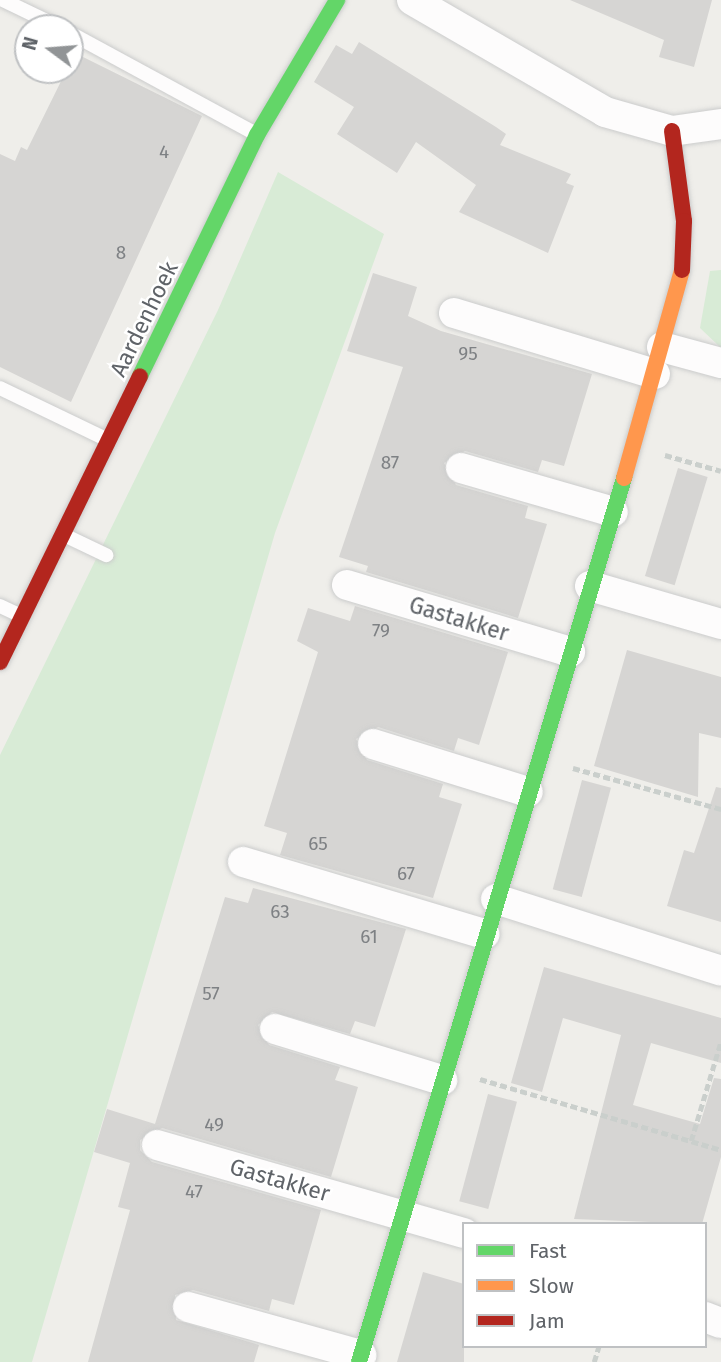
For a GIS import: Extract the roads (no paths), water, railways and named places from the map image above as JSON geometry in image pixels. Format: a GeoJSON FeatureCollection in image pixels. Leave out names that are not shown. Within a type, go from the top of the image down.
{"type":"FeatureCollection","features":[{"type":"Feature","properties":{"kind":"street","name":"Aardenhoek"},"geometry":{"type":"LineString","coordinates":[[0,662],[257,135],[337,0]]}},
{"type":"Feature","properties":{"kind":"street"},"geometry":{"type":"LineString","coordinates":[[412,0],[605,112],[672,131],[721,124]]}},
{"type":"Feature","properties":{"kind":"street"},"geometry":{"type":"LineString","coordinates":[[188,1307],[360,1359],[681,286],[684,221],[672,131]]}},
{"type":"Feature","properties":{"kind":"street"},"geometry":{"type":"LineString","coordinates":[[454,313],[658,360],[721,363]]}},
{"type":"Feature","properties":{"kind":"street"},"geometry":{"type":"LineString","coordinates":[[461,468],[612,512]]}},
{"type":"Feature","properties":{"kind":"street","name":"Gastakker"},"geometry":{"type":"LineString","coordinates":[[347,585],[570,652]]}},
{"type":"Feature","properties":{"kind":"street"},"geometry":{"type":"LineString","coordinates":[[590,586],[714,622]]}},
{"type":"Feature","properties":{"kind":"street"},"geometry":{"type":"LineString","coordinates":[[373,744],[528,792]]}},
{"type":"Feature","properties":{"kind":"street"},"geometry":{"type":"LineString","coordinates":[[243,862],[485,934]]}},
{"type":"Feature","properties":{"kind":"street"},"geometry":{"type":"LineString","coordinates":[[496,899],[721,971]]}},
{"type":"Feature","properties":{"kind":"street"},"geometry":{"type":"LineString","coordinates":[[275,1029],[444,1074]]}},
{"type":"Feature","properties":{"kind":"street","name":"Gastakker"},"geometry":{"type":"LineString","coordinates":[[157,1145],[462,1232]]}},
{"type":"Feature","properties":{"kind":"lane"},"geometry":{"type":"LineString","coordinates":[[3,0],[32,14]]}},
{"type":"Feature","properties":{"kind":"lane"},"geometry":{"type":"LineString","coordinates":[[84,41],[257,135]]}},
{"type":"Feature","properties":{"kind":"lane"},"geometry":{"type":"LineString","coordinates":[[0,388],[109,440]]}},
{"type":"Feature","properties":{"kind":"lane"},"geometry":{"type":"LineString","coordinates":[[63,535],[106,555]]}},
{"type":"Feature","properties":{"kind":"lane"},"geometry":{"type":"LineString","coordinates":[[0,606],[22,617]]}}]}
